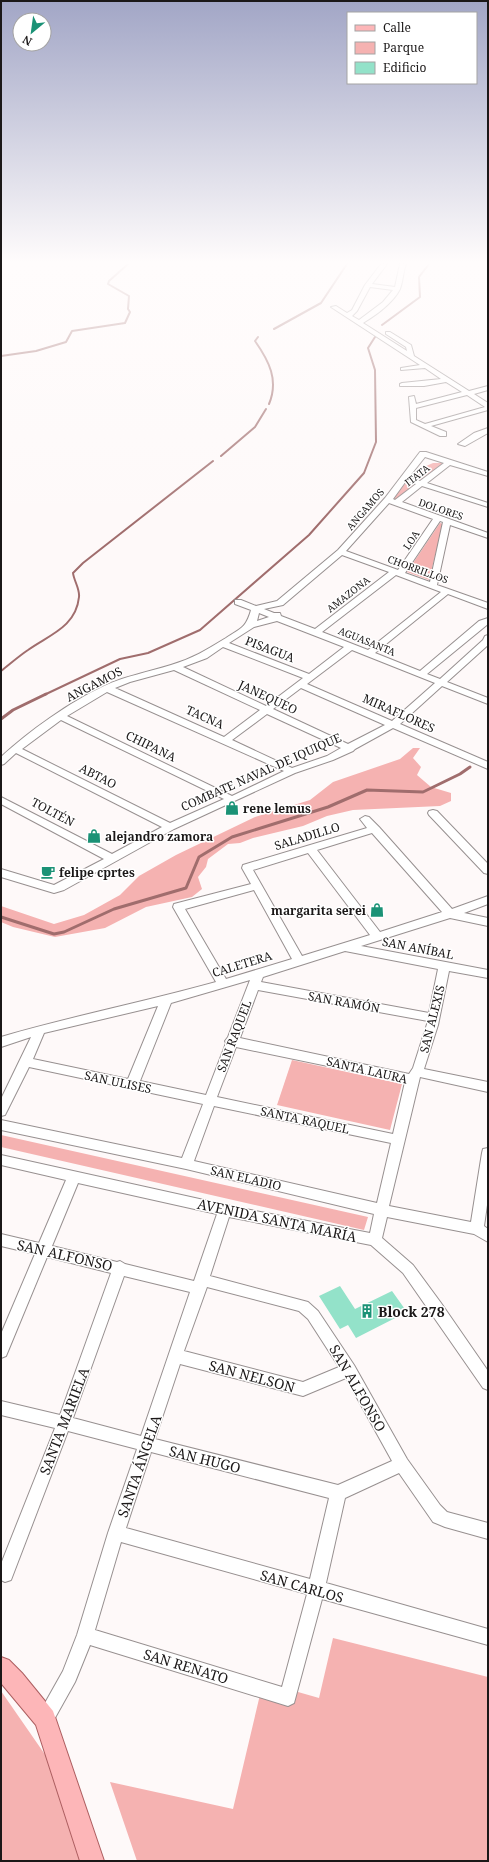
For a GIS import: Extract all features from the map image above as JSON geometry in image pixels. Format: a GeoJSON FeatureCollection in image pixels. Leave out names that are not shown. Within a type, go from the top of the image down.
{"type":"FeatureCollection","features":[{"type":"Feature","properties":{"kind":"main road"},"geometry":{"type":"LineString","coordinates":[[1,1668],[14,1681],[45,1719],[92,1861]]}},
{"type":"Feature","properties":{"kind":"street"},"geometry":{"type":"LineString","coordinates":[[402,351],[488,407]]}},
{"type":"Feature","properties":{"kind":"street"},"geometry":{"type":"LineString","coordinates":[[409,351],[410,356]]}},
{"type":"Feature","properties":{"kind":"street"},"geometry":{"type":"LineString","coordinates":[[403,369],[426,366]]}},
{"type":"Feature","properties":{"kind":"street"},"geometry":{"type":"LineString","coordinates":[[402,385],[424,384],[447,380]]}},
{"type":"Feature","properties":{"kind":"street"},"geometry":{"type":"LineString","coordinates":[[472,387],[486,391]]}},
{"type":"Feature","properties":{"kind":"street"},"geometry":{"type":"LineString","coordinates":[[413,407],[486,391]]}},
{"type":"Feature","properties":{"kind":"street"},"geometry":{"type":"LineString","coordinates":[[412,397],[413,421],[444,434]]}},
{"type":"Feature","properties":{"kind":"street"},"geometry":{"type":"LineString","coordinates":[[425,426],[488,407]]}},
{"type":"Feature","properties":{"kind":"street"},"geometry":{"type":"LineString","coordinates":[[462,444],[488,430]]}},
{"type":"Feature","properties":{"kind":"street","name":"ANGAMOS"},"geometry":{"type":"LineString","coordinates":[[256,609],[280,603],[341,552],[388,500],[423,454],[449,462]]}},
{"type":"Feature","properties":{"kind":"street"},"geometry":{"type":"LineString","coordinates":[[449,462],[488,474]]}},
{"type":"Feature","properties":{"kind":"street","name":"ITATA"},"geometry":{"type":"LineString","coordinates":[[396,503],[449,462]]}},
{"type":"Feature","properties":{"kind":"street"},"geometry":{"type":"LineString","coordinates":[[405,478],[488,505]]}},
{"type":"Feature","properties":{"kind":"street","name":"DOLORES"},"geometry":{"type":"LineString","coordinates":[[388,500],[488,536]]}},
{"type":"Feature","properties":{"kind":"street","name":"LOA"},"geometry":{"type":"LineString","coordinates":[[397,573],[438,518]]}},
{"type":"Feature","properties":{"kind":"street"},"geometry":{"type":"LineString","coordinates":[[433,586],[447,521]]}},
{"type":"Feature","properties":{"kind":"street","name":"CHORRILLOS"},"geometry":{"type":"LineString","coordinates":[[341,552],[488,606]]}},
{"type":"Feature","properties":{"kind":"street","name":"AMAZONA"},"geometry":{"type":"LineString","coordinates":[[316,633],[397,573]]}},
{"type":"Feature","properties":{"kind":"street"},"geometry":{"type":"LineString","coordinates":[[369,654],[447,591]]}},
{"type":"Feature","properties":{"kind":"street","name":"AGUASANTA"},"geometry":{"type":"LineString","coordinates":[[238,602],[488,701]]}},
{"type":"Feature","properties":{"kind":"street"},"geometry":{"type":"LineString","coordinates":[[277,618],[280,603]]}},
{"type":"Feature","properties":{"kind":"street"},"geometry":{"type":"LineString","coordinates":[[251,625],[256,609]]}},
{"type":"Feature","properties":{"kind":"street","name":"ANGAMOS"},"geometry":{"type":"LineString","coordinates":[[1,762],[15,748],[60,716],[107,688],[127,680],[175,667],[204,656],[251,625],[277,618]]}},
{"type":"Feature","properties":{"kind":"street"},"geometry":{"type":"LineString","coordinates":[[420,675],[482,623],[488,621]]}},
{"type":"Feature","properties":{"kind":"street","name":"COMBATE NAVAL DE IQUIQUE"},"geometry":{"type":"LineString","coordinates":[[1,873],[54,889],[113,859],[170,827],[292,771],[330,758],[394,724],[487,641],[488,638]]}},
{"type":"Feature","properties":{"kind":"street","name":"PISAGUA"},"geometry":{"type":"LineString","coordinates":[[223,644],[309,677]]}},
{"type":"Feature","properties":{"kind":"street"},"geometry":{"type":"LineString","coordinates":[[226,740],[350,647]]}},
{"type":"Feature","properties":{"kind":"street","name":"JANEQUEO"},"geometry":{"type":"LineString","coordinates":[[175,667],[350,748]]}},
{"type":"Feature","properties":{"kind":"street","name":"MIRAFLORES"},"geometry":{"type":"LineString","coordinates":[[300,684],[488,766]]}},
{"type":"Feature","properties":{"kind":"street","name":"TACNA"},"geometry":{"type":"LineString","coordinates":[[107,688],[226,740],[292,771]]}},
{"type":"Feature","properties":{"kind":"street","name":"CHIPANA"},"geometry":{"type":"LineString","coordinates":[[60,716],[231,799]]}},
{"type":"Feature","properties":{"kind":"street","name":"ABTAO"},"geometry":{"type":"LineString","coordinates":[[15,748],[170,827]]}},
{"type":"Feature","properties":{"kind":"street","name":"TOLTÉN"},"geometry":{"type":"LineString","coordinates":[[1,800],[113,859]]}},
{"type":"Feature","properties":{"kind":"street"},"geometry":{"type":"LineString","coordinates":[[433,813],[484,860],[488,870]]}},
{"type":"Feature","properties":{"kind":"street"},"geometry":{"type":"LineString","coordinates":[[365,819],[450,914],[488,922]]}},
{"type":"Feature","properties":{"kind":"street","name":"SALADILLO"},"geometry":{"type":"LineString","coordinates":[[257,886],[247,868],[375,829]]}},
{"type":"Feature","properties":{"kind":"street"},"geometry":{"type":"LineString","coordinates":[[310,849],[377,936]]}},
{"type":"Feature","properties":{"kind":"street"},"geometry":{"type":"LineString","coordinates":[[223,984],[178,907],[257,886],[298,960]]}},
{"type":"Feature","properties":{"kind":"street","name":"CALETERA"},"geometry":{"type":"LineString","coordinates":[[1,1042],[40,1030],[166,1000],[258,974],[298,960],[450,914],[488,900]]}},
{"type":"Feature","properties":{"kind":"street","name":"SAN ANÍBAL"},"geometry":{"type":"LineString","coordinates":[[343,946],[488,974]]}},
{"type":"Feature","properties":{"kind":"street","name":"SAN ALEXIS"},"geometry":{"type":"LineString","coordinates":[[415,1076],[434,1018],[444,966]]}},
{"type":"Feature","properties":{"kind":"street","name":"SAN RAQUEL"},"geometry":{"type":"LineString","coordinates":[[186,1164],[231,1041],[258,974]]}},
{"type":"Feature","properties":{"kind":"street","name":"SAN RAMÓN"},"geometry":{"type":"LineString","coordinates":[[253,985],[434,1018]]}},
{"type":"Feature","properties":{"kind":"street"},"geometry":{"type":"LineString","coordinates":[[132,1085],[166,1000]]}},
{"type":"Feature","properties":{"kind":"street"},"geometry":{"type":"LineString","coordinates":[[1,1111],[26,1062],[40,1030]]}},
{"type":"Feature","properties":{"kind":"street","name":"SANTA LAURA"},"geometry":{"type":"LineString","coordinates":[[231,1041],[415,1076],[375,1240]]}},
{"type":"Feature","properties":{"kind":"street","name":"SAN ULISES"},"geometry":{"type":"LineString","coordinates":[[26,1062],[132,1085],[210,1099]]}},
{"type":"Feature","properties":{"kind":"street"},"geometry":{"type":"LineString","coordinates":[[415,1076],[488,1087]]}},
{"type":"Feature","properties":{"kind":"street","name":"SANTA RAQUEL"},"geometry":{"type":"LineString","coordinates":[[210,1099],[399,1140]]}},
{"type":"Feature","properties":{"kind":"street","name":"SAN ELADIO"},"geometry":{"type":"LineString","coordinates":[[1,1125],[186,1164],[382,1210],[477,1229],[488,1236]]}},
{"type":"Feature","properties":{"kind":"street"},"geometry":{"type":"LineString","coordinates":[[477,1229],[488,1156]]}},
{"type":"Feature","properties":{"kind":"street","name":"AVENIDA SANTA MARÍA"},"geometry":{"type":"LineString","coordinates":[[1,1160],[225,1210],[375,1240],[408,1269],[488,1383]]}},
{"type":"Feature","properties":{"kind":"street"},"geometry":{"type":"LineString","coordinates":[[1,1351],[6,1323],[43,1250],[74,1177]]}},
{"type":"Feature","properties":{"kind":"street","name":"SANTA ÁNGELA"},"geometry":{"type":"LineString","coordinates":[[45,1719],[69,1676],[85,1635],[116,1533],[177,1356],[225,1210]]}},
{"type":"Feature","properties":{"kind":"street","name":"SAN ALFONSO"},"geometry":{"type":"LineString","coordinates":[[1,1240],[303,1306],[313,1314],[349,1370],[402,1464],[439,1516],[488,1531]]}},
{"type":"Feature","properties":{"kind":"street","name":"SANTA MARIELA"},"geometry":{"type":"LineString","coordinates":[[5,1574],[64,1423],[120,1267]]}},
{"type":"Feature","properties":{"kind":"street","name":"SAN NELSON"},"geometry":{"type":"LineString","coordinates":[[177,1356],[303,1389],[349,1370]]}},
{"type":"Feature","properties":{"kind":"street","name":"SAN HUGO"},"geometry":{"type":"LineString","coordinates":[[1,1408],[338,1493]]}},
{"type":"Feature","properties":{"kind":"street"},"geometry":{"type":"LineString","coordinates":[[316,1590],[338,1493],[402,1464]]}},
{"type":"Feature","properties":{"kind":"street","name":"SAN CARLOS"},"geometry":{"type":"LineString","coordinates":[[116,1533],[488,1637]]}},
{"type":"Feature","properties":{"kind":"street","name":"SAN RENATO"},"geometry":{"type":"LineString","coordinates":[[85,1635],[288,1697],[316,1590]]}},
{"type":"Feature","properties":{"kind":"green space"},"geometry":{"type":"Polygon","coordinates":[[[433,463],[444,463],[396,500],[393,498],[417,470],[433,463]]]}},
{"type":"Feature","properties":{"kind":"green space"},"geometry":{"type":"Polygon","coordinates":[[[440,523],[443,524],[429,580],[407,572],[440,523]]]}},
{"type":"Feature","properties":{"kind":"green space"},"geometry":{"type":"Polygon","coordinates":[[[413,748],[420,748],[413,758],[421,767],[417,775],[431,787],[451,793],[451,801],[440,806],[353,810],[327,816],[303,826],[253,838],[240,843],[228,844],[208,859],[206,867],[198,877],[202,889],[192,897],[146,907],[105,928],[55,937],[13,927],[1,922],[1,906],[54,924],[84,915],[120,895],[139,876],[176,855],[255,817],[310,800],[333,782],[400,759],[413,748]]]}},
{"type":"Feature","properties":{"kind":"green space"},"geometry":{"type":"Polygon","coordinates":[[[292,1060],[402,1084],[390,1130],[277,1105],[292,1060]]]}},
{"type":"Feature","properties":{"kind":"green space"},"geometry":{"type":"Polygon","coordinates":[[[1,1135],[368,1217],[364,1230],[1,1147],[1,1135]]]}},
{"type":"Feature","properties":{"kind":"green space"},"geometry":{"type":"Polygon","coordinates":[[[333,1638],[488,1677],[488,1861],[137,1861],[110,1782],[233,1809],[263,1682],[319,1698],[333,1638]]]}},
{"type":"Feature","properties":{"kind":"green space"},"geometry":{"type":"Polygon","coordinates":[[[1,1691],[46,1756],[81,1861],[1,1861],[1,1691]]]}},
{"type":"Feature","properties":{"kind":"building","name":"Block 278"},"geometry":{"type":"Polygon","coordinates":[[[340,1286],[355,1309],[392,1291],[407,1312],[356,1338],[348,1325],[340,1329],[319,1296],[340,1286]]]}},
{"type":"Feature","properties":{"kind":"waterway"},"geometry":{"type":"LineString","coordinates":[[1,356],[36,351]]}},
{"type":"Feature","properties":{"kind":"waterway"},"geometry":{"type":"LineString","coordinates":[[261,351],[268,363],[273,379],[272,395],[269,404]]}},
{"type":"Feature","properties":{"kind":"waterway"},"geometry":{"type":"LineString","coordinates":[[44,695],[120,659],[148,653],[200,630],[309,535],[364,473],[376,442],[375,370],[369,351]]}},
{"type":"Feature","properties":{"kind":"waterway"},"geometry":{"type":"LineString","coordinates":[[221,456],[255,427],[266,409]]}},
{"type":"Feature","properties":{"kind":"waterway"},"geometry":{"type":"LineString","coordinates":[[1,671],[25,652],[53,635],[73,616],[79,597],[78,588],[73,573],[83,563],[213,461]]}},
{"type":"Feature","properties":{"kind":"waterway"},"geometry":{"type":"LineString","coordinates":[[1,719],[13,710],[46,694]]}},
{"type":"Feature","properties":{"kind":"waterway"},"geometry":{"type":"LineString","coordinates":[[1,917],[54,934],[64,932],[114,909],[186,888],[199,857],[232,837],[328,807],[367,790],[423,792],[460,774],[470,767]]}},
{"type":"Feature","properties":{"kind":"place","name":"rene lemus"},"geometry":{"type":"Point","coordinates":[232,808]}},
{"type":"Feature","properties":{"kind":"place","name":"alejandro zamora"},"geometry":{"type":"Point","coordinates":[94,836]}},
{"type":"Feature","properties":{"kind":"place","name":"felipe cprtes"},"geometry":{"type":"Point","coordinates":[48,872]}},
{"type":"Feature","properties":{"kind":"place","name":"margarita serei"},"geometry":{"type":"Point","coordinates":[377,910]}},
{"type":"Feature","properties":{"kind":"place","name":"Block 278"},"geometry":{"type":"Point","coordinates":[367,1311]}}]}
